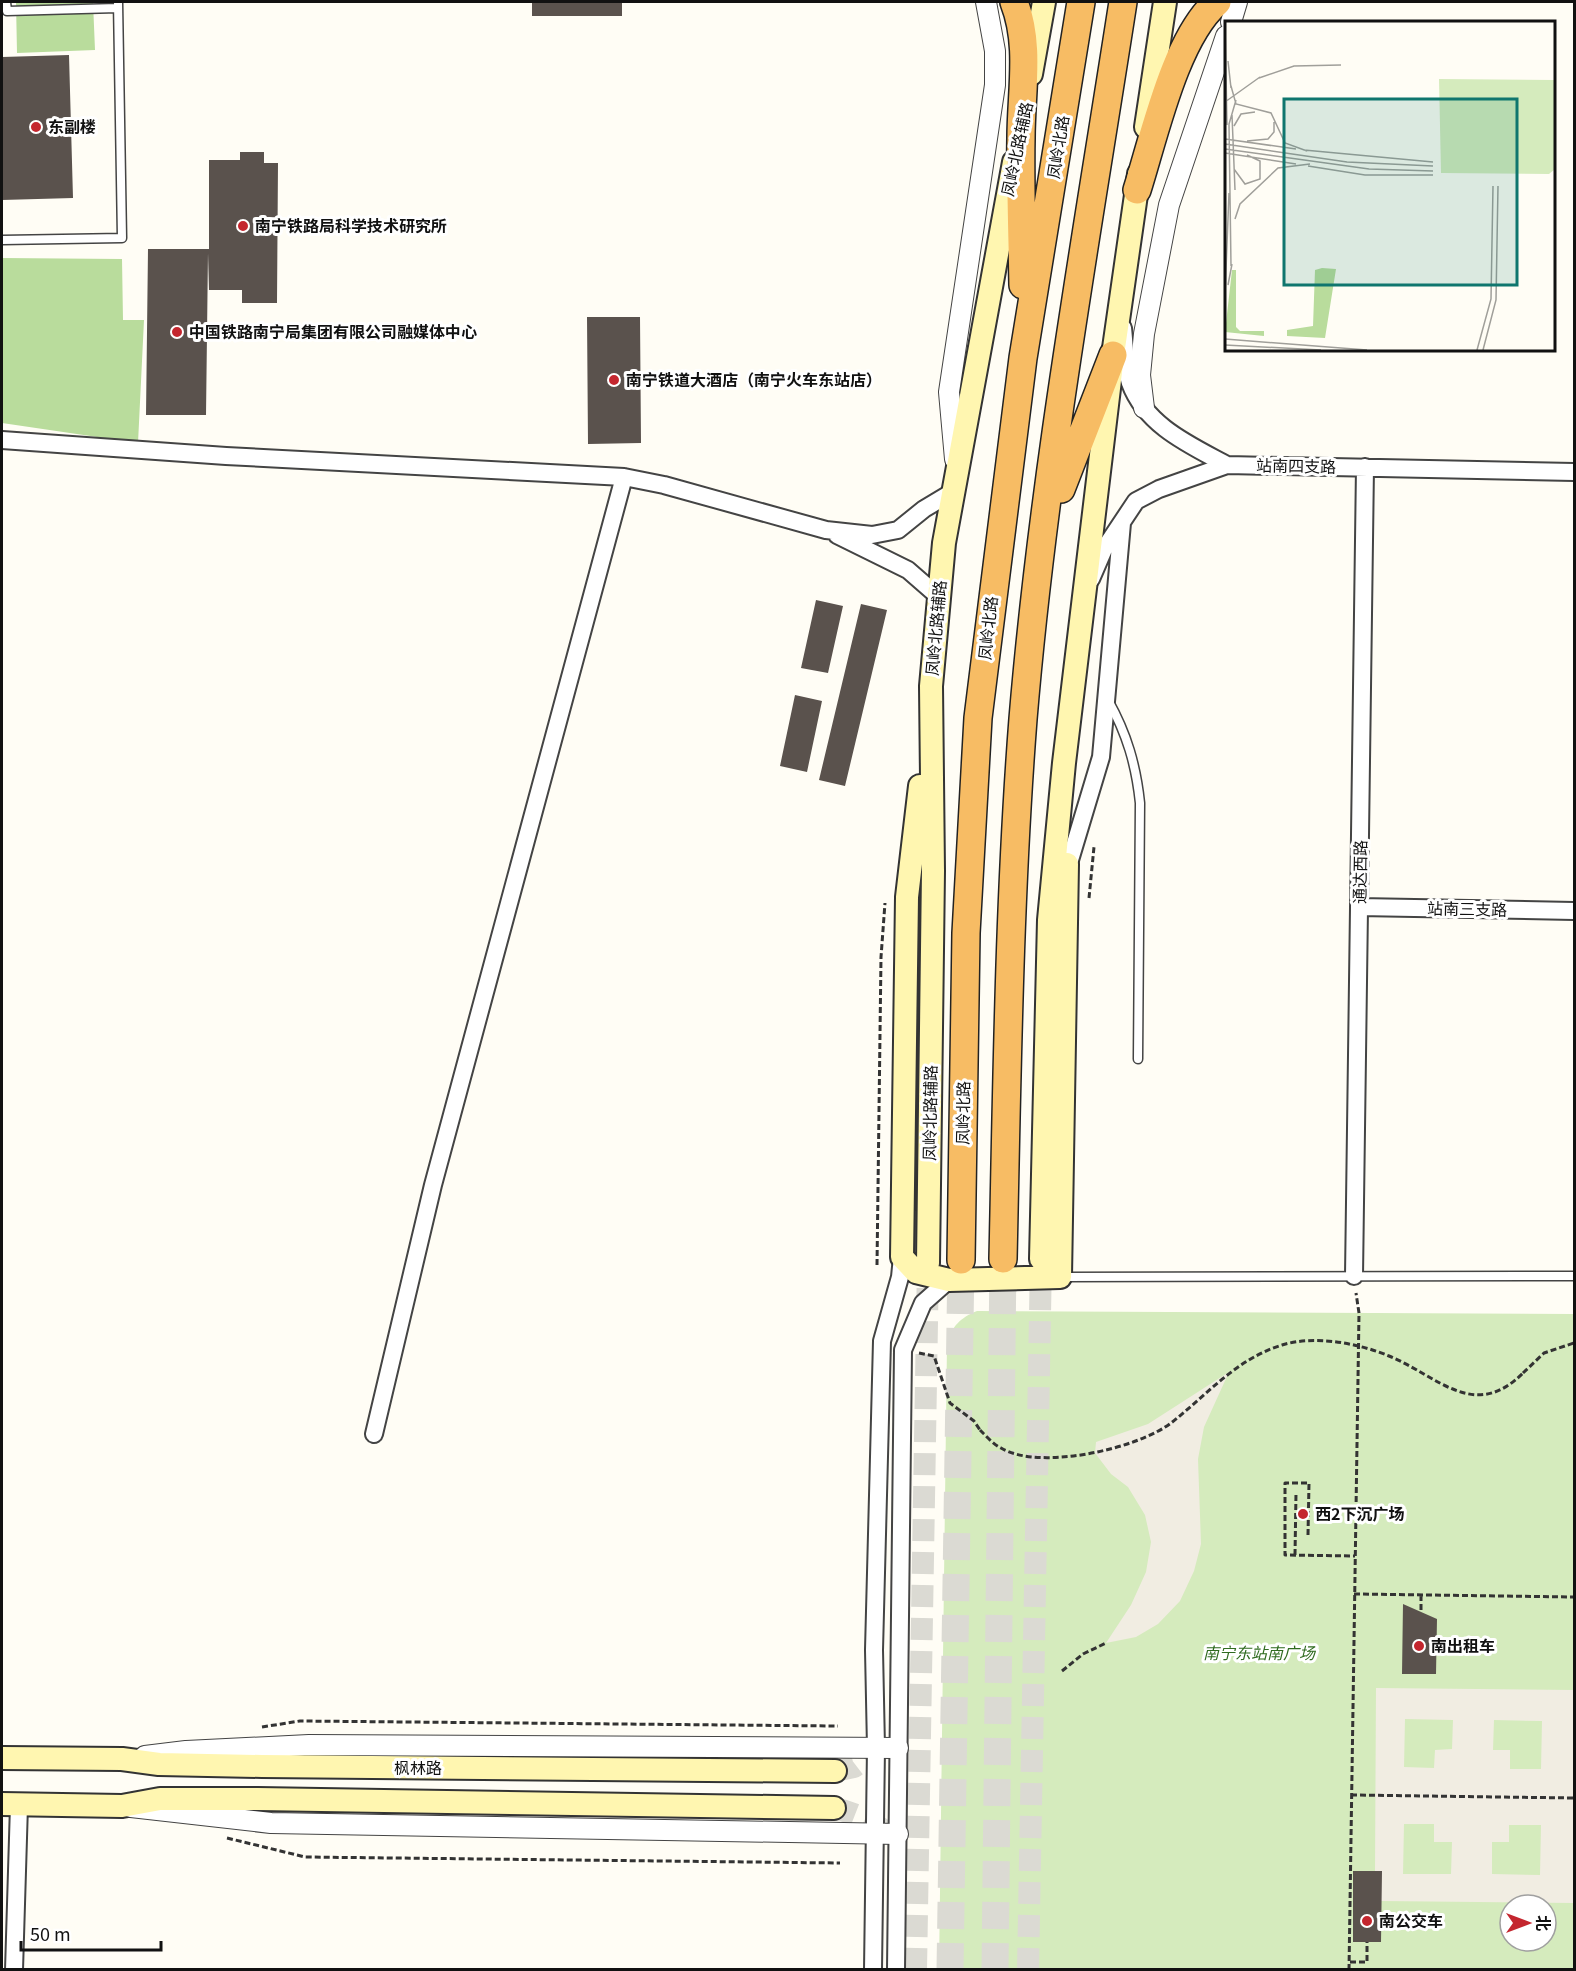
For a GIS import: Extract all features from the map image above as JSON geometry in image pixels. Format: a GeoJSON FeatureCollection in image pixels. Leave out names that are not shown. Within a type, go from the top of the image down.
{"type":"FeatureCollection","features":[{"type":"Feature","properties":{"kind":"highway"},"geometry":{"type":"LineString","coordinates":[[1014,2],[1020,17],[1024,52],[1021,136],[1023,358]]}},
{"type":"Feature","properties":{"kind":"highway","name":"凤岭北路"},"geometry":{"type":"LineString","coordinates":[[955,1270],[966,933],[978,718],[1023,358],[1081,2]]}},
{"type":"Feature","properties":{"kind":"highway"},"geometry":{"type":"LineString","coordinates":[[1003,1259],[1010,931],[1023,718],[1043,534],[1122,2]]}},
{"type":"Feature","properties":{"kind":"highway"},"geometry":{"type":"LineString","coordinates":[[1137,190],[1182,54],[1205,12],[1217,2]]}},
{"type":"Feature","properties":{"kind":"highway"},"geometry":{"type":"LineString","coordinates":[[1043,534],[1113,355]]}},
{"type":"Feature","properties":{"kind":"main road","name":"凤岭北路辅路"},"geometry":{"type":"LineString","coordinates":[[928,1263],[933,871],[931,686],[939,597],[944,543],[1011,170],[1021,136],[1044,2]]}},
{"type":"Feature","properties":{"kind":"main road"},"geometry":{"type":"LineString","coordinates":[[1041,1259],[1048,920],[1064,763],[1113,355],[1165,2]]}},
{"type":"Feature","properties":{"kind":"main road"},"geometry":{"type":"LineString","coordinates":[[931,686],[907,897],[902,1257],[916,1272],[955,1270],[1060,1277],[1067,870],[1064,763]]}},
{"type":"Feature","properties":{"kind":"main road","name":"枫林路"},"geometry":{"type":"LineString","coordinates":[[2,1758],[122,1759],[159,1764],[262,1766],[835,1771]]}},
{"type":"Feature","properties":{"kind":"main road","name":"枫林路"},"geometry":{"type":"LineString","coordinates":[[10,1805],[122,1806],[160,1799],[258,1799],[834,1808]]}},
{"type":"Feature","properties":{"kind":"street"},"geometry":{"type":"LineString","coordinates":[[2,440],[226,456],[624,477],[664,485],[826,530],[872,535],[898,530],[955,483],[949,392],[995,85],[995,51],[986,2]]}},
{"type":"Feature","properties":{"kind":"street"},"geometry":{"type":"LineString","coordinates":[[1231,21],[1237,2]]}},
{"type":"Feature","properties":{"kind":"street"},"geometry":{"type":"LineString","coordinates":[[1144,408],[1140,375],[1144,334],[1169,205],[1225,42]]}},
{"type":"Feature","properties":{"kind":"street"},"geometry":{"type":"LineString","coordinates":[[1122,293],[1122,326],[1130,383],[1144,408],[1161,426],[1183,442],[1227,465]]}},
{"type":"Feature","properties":{"kind":"street","name":"站南四支路"},"geometry":{"type":"LineString","coordinates":[[1083,598],[1104,549],[1136,501],[1159,489],[1227,465],[1575,472]]}},
{"type":"Feature","properties":{"kind":"street","name":"通达西路"},"geometry":{"type":"LineString","coordinates":[[1354,1276],[1365,467]]}},
{"type":"Feature","properties":{"kind":"street"},"geometry":{"type":"LineString","coordinates":[[374,1434],[433,1185],[624,477]]}},
{"type":"Feature","properties":{"kind":"street"},"geometry":{"type":"LineString","coordinates":[[1067,870],[1101,757],[1122,521]]}},
{"type":"Feature","properties":{"kind":"street"},"geometry":{"type":"LineString","coordinates":[[826,530],[908,570],[939,597]]}},
{"type":"Feature","properties":{"kind":"street","name":"站南三支路"},"geometry":{"type":"LineString","coordinates":[[1359,907],[1575,911]]}},
{"type":"Feature","properties":{"kind":"street"},"geometry":{"type":"LineString","coordinates":[[873,1970],[876,1748],[874,1650],[882,1341],[900,1277],[902,1257]]}},
{"type":"Feature","properties":{"kind":"street"},"geometry":{"type":"LineString","coordinates":[[896,1970],[903,1350],[923,1303],[955,1270]]}},
{"type":"Feature","properties":{"kind":"street"},"geometry":{"type":"LineString","coordinates":[[122,1759],[186,1751],[309,1745],[898,1748]]}},
{"type":"Feature","properties":{"kind":"street"},"geometry":{"type":"LineString","coordinates":[[10,1805],[14,1970]]}},
{"type":"Feature","properties":{"kind":"street"},"geometry":{"type":"LineString","coordinates":[[122,1806],[272,1823],[898,1834]]}},
{"type":"Feature","properties":{"kind":"lane"},"geometry":{"type":"LineString","coordinates":[[2,240],[122,238],[118,5],[7,11],[6,2]]}},
{"type":"Feature","properties":{"kind":"lane"},"geometry":{"type":"LineString","coordinates":[[1106,697],[1122,726],[1136,768],[1140,803],[1138,1059]]}},
{"type":"Feature","properties":{"kind":"lane"},"geometry":{"type":"LineString","coordinates":[[1060,1277],[1575,1276]]}},
{"type":"Feature","properties":{"kind":"path"},"geometry":{"type":"LineString","coordinates":[[1349,1970],[1359,1313],[1354,1276]]}},
{"type":"Feature","properties":{"kind":"path"},"geometry":{"type":"LineString","coordinates":[[903,1350],[934,1356],[950,1403],[974,1421],[980,1430],[1000,1448],[1020,1456],[1053,1459],[1095,1453],[1168,1425],[1228,1372],[1261,1353],[1284,1344],[1307,1342],[1348,1344],[1389,1355],[1454,1390],[1470,1395],[1489,1395],[1510,1386],[1544,1353],[1575,1342]]}},
{"type":"Feature","properties":{"kind":"path"},"geometry":{"type":"LineString","coordinates":[[1308,1535],[1309,1483],[1286,1483],[1285,1555],[1355,1556]]}},
{"type":"Feature","properties":{"kind":"path"},"geometry":{"type":"LineString","coordinates":[[1295,1555],[1296,1493]]}},
{"type":"Feature","properties":{"kind":"path"},"geometry":{"type":"LineString","coordinates":[[1354,1594],[1575,1597]]}},
{"type":"Feature","properties":{"kind":"path"},"geometry":{"type":"LineString","coordinates":[[1421,1595],[1421,1611]]}},
{"type":"Feature","properties":{"kind":"path"},"geometry":{"type":"LineString","coordinates":[[1062,1671],[1083,1654],[1106,1643]]}},
{"type":"Feature","properties":{"kind":"path"},"geometry":{"type":"LineString","coordinates":[[1351,1795],[1575,1798]]}},
{"type":"Feature","properties":{"kind":"path"},"geometry":{"type":"LineString","coordinates":[[219,1837],[305,1857],[840,1863]]}},
{"type":"Feature","properties":{"kind":"path"},"geometry":{"type":"LineString","coordinates":[[1349,1962],[1367,1962],[1367,1942]]}},
{"type":"Feature","properties":{"kind":"green space"},"geometry":{"type":"Polygon","coordinates":[[[16,2],[93,2],[95,50],[17,53],[16,2]]]}},
{"type":"Feature","properties":{"kind":"green space"},"geometry":{"type":"Polygon","coordinates":[[[2,258],[122,259],[123,320],[144,320],[138,443],[2,423],[2,258]]]}},
{"type":"Feature","properties":{"kind":"green space","name":"南宁东站南广场"},"geometry":{"type":"Polygon","coordinates":[[[977,1311],[1574,1314],[1574,1969],[939,1970],[947,1344],[951,1332],[961,1320],[977,1311]]]}},
{"type":"Feature","properties":{"kind":"shaded area"},"geometry":{"type":"Polygon","coordinates":[[[1229,1372],[1204,1427],[1198,1459],[1201,1544],[1194,1571],[1180,1601],[1158,1624],[1136,1637],[1106,1643],[1131,1605],[1146,1572],[1151,1542],[1145,1515],[1128,1487],[1111,1474],[1095,1453],[1096,1442],[1148,1424],[1229,1372]]]}},
{"type":"Feature","properties":{"kind":"shaded area"},"geometry":{"type":"Polygon","coordinates":[[[1376,1688],[1574,1690],[1574,1903],[1558,1903],[1558,1893],[1498,1893],[1498,1902],[1381,1901],[1375,1871],[1376,1688]],[[1405,1719],[1404,1767],[1434,1768],[1435,1750],[1452,1749],[1453,1720],[1405,1719]],[[1494,1720],[1493,1750],[1510,1750],[1510,1769],[1541,1769],[1542,1721],[1494,1720]],[[1404,1824],[1403,1874],[1451,1874],[1452,1842],[1434,1842],[1434,1824],[1404,1824]],[[1509,1825],[1509,1842],[1492,1842],[1492,1874],[1540,1875],[1541,1825],[1509,1825]]]}},
{"type":"Feature","properties":{"kind":"building"},"geometry":{"type":"Polygon","coordinates":[[[532,2],[622,2],[622,16],[532,16],[532,2]]]}},
{"type":"Feature","properties":{"kind":"building","name":"东副楼"},"geometry":{"type":"Polygon","coordinates":[[[69,55],[73,198],[2,200],[2,57],[69,55]]]}},
{"type":"Feature","properties":{"kind":"building"},"geometry":{"type":"Polygon","coordinates":[[[240,152],[264,152],[264,163],[278,163],[277,303],[242,303],[242,290],[209,290],[208,253],[206,415],[146,415],[148,249],[209,249],[209,160],[240,160],[240,152]]]}},
{"type":"Feature","properties":{"kind":"building","name":"南宁铁道大酒店（南宁火车东站店）"},"geometry":{"type":"Polygon","coordinates":[[[587,317],[640,317],[641,443],[588,444],[587,317]]]}},
{"type":"Feature","properties":{"kind":"building"},"geometry":{"type":"Polygon","coordinates":[[[816,600],[843,606],[828,673],[801,668],[816,600]]]}},
{"type":"Feature","properties":{"kind":"building"},"geometry":{"type":"Polygon","coordinates":[[[861,604],[887,610],[845,786],[819,780],[861,604]]]}},
{"type":"Feature","properties":{"kind":"building"},"geometry":{"type":"Polygon","coordinates":[[[795,695],[822,701],[807,772],[780,766],[795,695]]]}},
{"type":"Feature","properties":{"kind":"building","name":"南出租车"},"geometry":{"type":"Polygon","coordinates":[[[1403,1604],[1437,1619],[1436,1674],[1402,1674],[1403,1604]]]}},
{"type":"Feature","properties":{"kind":"building","name":"南公交车"},"geometry":{"type":"Polygon","coordinates":[[[1353,1871],[1382,1871],[1381,1942],[1353,1942],[1353,1871]]]}},
{"type":"Feature","properties":{"kind":"tunnel"},"geometry":{"type":"LineString","coordinates":[[995,1970],[1003,1259]]}},
{"type":"Feature","properties":{"kind":"tunnel"},"geometry":{"type":"LineString","coordinates":[[950,1970],[961,1260]]}},
{"type":"Feature","properties":{"kind":"tunnel"},"geometry":{"type":"LineString","coordinates":[[1028,1970],[1041,1260]]}},
{"type":"Feature","properties":{"kind":"tunnel"},"geometry":{"type":"LineString","coordinates":[[916,1970],[928,1263]]}},
{"type":"Feature","properties":{"kind":"tunnel"},"geometry":{"type":"LineString","coordinates":[[835,1771],[854,1767],[889,1740]]}},
{"type":"Feature","properties":{"kind":"tunnel"},"geometry":{"type":"LineString","coordinates":[[834,1808],[865,1819],[891,1836]]}},
{"type":"Feature","properties":{"kind":"place","name":"东副楼"},"geometry":{"type":"Point","coordinates":[36,127]}},
{"type":"Feature","properties":{"kind":"place","name":"南宁铁路局科学技术研究所"},"geometry":{"type":"Point","coordinates":[243,226]}},
{"type":"Feature","properties":{"kind":"place","name":"中国铁路南宁局集团有限公司融媒体中心"},"geometry":{"type":"Point","coordinates":[177,332]}},
{"type":"Feature","properties":{"kind":"place","name":"南宁铁道大酒店（南宁火车东站店）"},"geometry":{"type":"Point","coordinates":[614,380]}},
{"type":"Feature","properties":{"kind":"place","name":"西2下沉广场"},"geometry":{"type":"Point","coordinates":[1303,1514]}},
{"type":"Feature","properties":{"kind":"place","name":"南出租车"},"geometry":{"type":"Point","coordinates":[1419,1646]}},
{"type":"Feature","properties":{"kind":"place","name":"南公交车"},"geometry":{"type":"Point","coordinates":[1367,1921]}}]}
